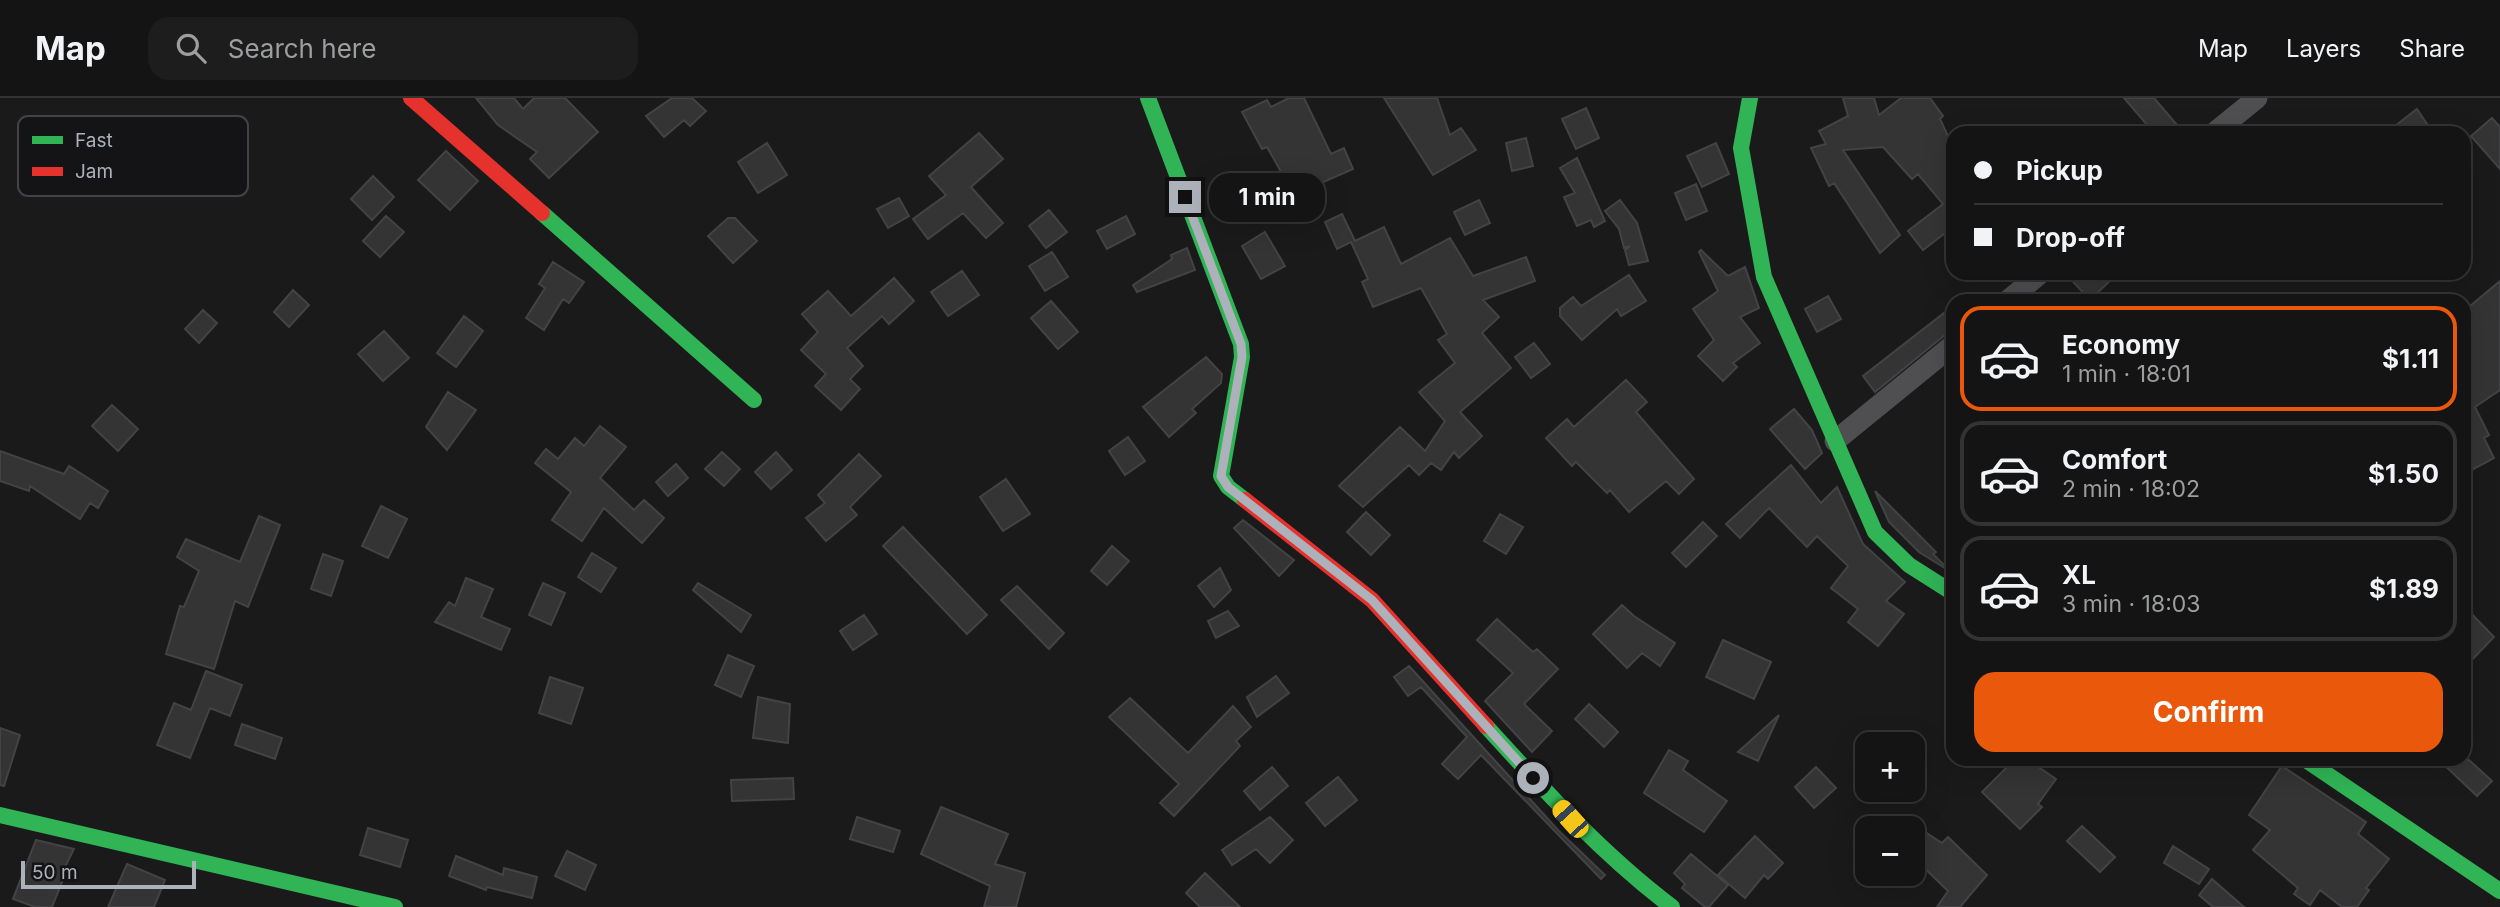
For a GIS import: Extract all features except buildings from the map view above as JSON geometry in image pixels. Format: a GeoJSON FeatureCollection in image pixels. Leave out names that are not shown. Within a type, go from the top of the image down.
{"type":"FeatureCollection","features":[{"type":"Feature","properties":{"kind":"street"},"geometry":{"type":"LineString","coordinates":[[1148,98],[1241,344],[1242,357],[1221,476],[1228,487],[1372,600],[1570,819],[1626,873],[1672,907]]}},
{"type":"Feature","properties":{"kind":"street"},"geometry":{"type":"LineString","coordinates":[[1750,98],[1741,148],[1764,277],[1875,532],[1909,565],[1946,589]]}},
{"type":"Feature","properties":{"kind":"street"},"geometry":{"type":"LineString","coordinates":[[2223,126],[2257,98]]}},
{"type":"Feature","properties":{"kind":"street"},"geometry":{"type":"LineString","coordinates":[[413,99],[754,400]]}},
{"type":"Feature","properties":{"kind":"street"},"geometry":{"type":"LineString","coordinates":[[2016,294],[2032,280]]}},
{"type":"Feature","properties":{"kind":"street"},"geometry":{"type":"LineString","coordinates":[[1835,441],[1946,351]]}},
{"type":"Feature","properties":{"kind":"street"},"geometry":{"type":"LineString","coordinates":[[2315,766],[2500,891]]}},
{"type":"Feature","properties":{"kind":"street"},"geometry":{"type":"LineString","coordinates":[[0,814],[395,907]]}},
{"type":"Feature","properties":{"kind":"traffic: fast"},"geometry":{"type":"LineString","coordinates":[[1148,98],[1241,344],[1242,357],[1221,476],[1228,487],[1245,500]]}},
{"type":"Feature","properties":{"kind":"traffic: fast"},"geometry":{"type":"LineString","coordinates":[[1750,98],[1741,148],[1764,277],[1875,532],[1909,565],[1946,589]]}},
{"type":"Feature","properties":{"kind":"traffic: fast"},"geometry":{"type":"LineString","coordinates":[[542,213],[754,400]]}},
{"type":"Feature","properties":{"kind":"traffic: fast"},"geometry":{"type":"LineString","coordinates":[[1486,726],[1598,844],[1672,907]]}},
{"type":"Feature","properties":{"kind":"traffic: fast"},"geometry":{"type":"LineString","coordinates":[[2315,766],[2500,891]]}},
{"type":"Feature","properties":{"kind":"traffic: fast"},"geometry":{"type":"LineString","coordinates":[[0,815],[395,907]]}},
{"type":"Feature","properties":{"kind":"traffic: jam"},"geometry":{"type":"LineString","coordinates":[[411,98],[542,213]]}},
{"type":"Feature","properties":{"kind":"traffic: jam"},"geometry":{"type":"LineString","coordinates":[[1245,500],[1372,600],[1486,726]]}},
{"type":"Feature","properties":{"kind":"route"},"geometry":{"type":"LineString","coordinates":[[1185,197],[1241,344],[1242,357],[1220,464],[1221,476],[1228,487],[1372,600],[1533,778]]}}]}
